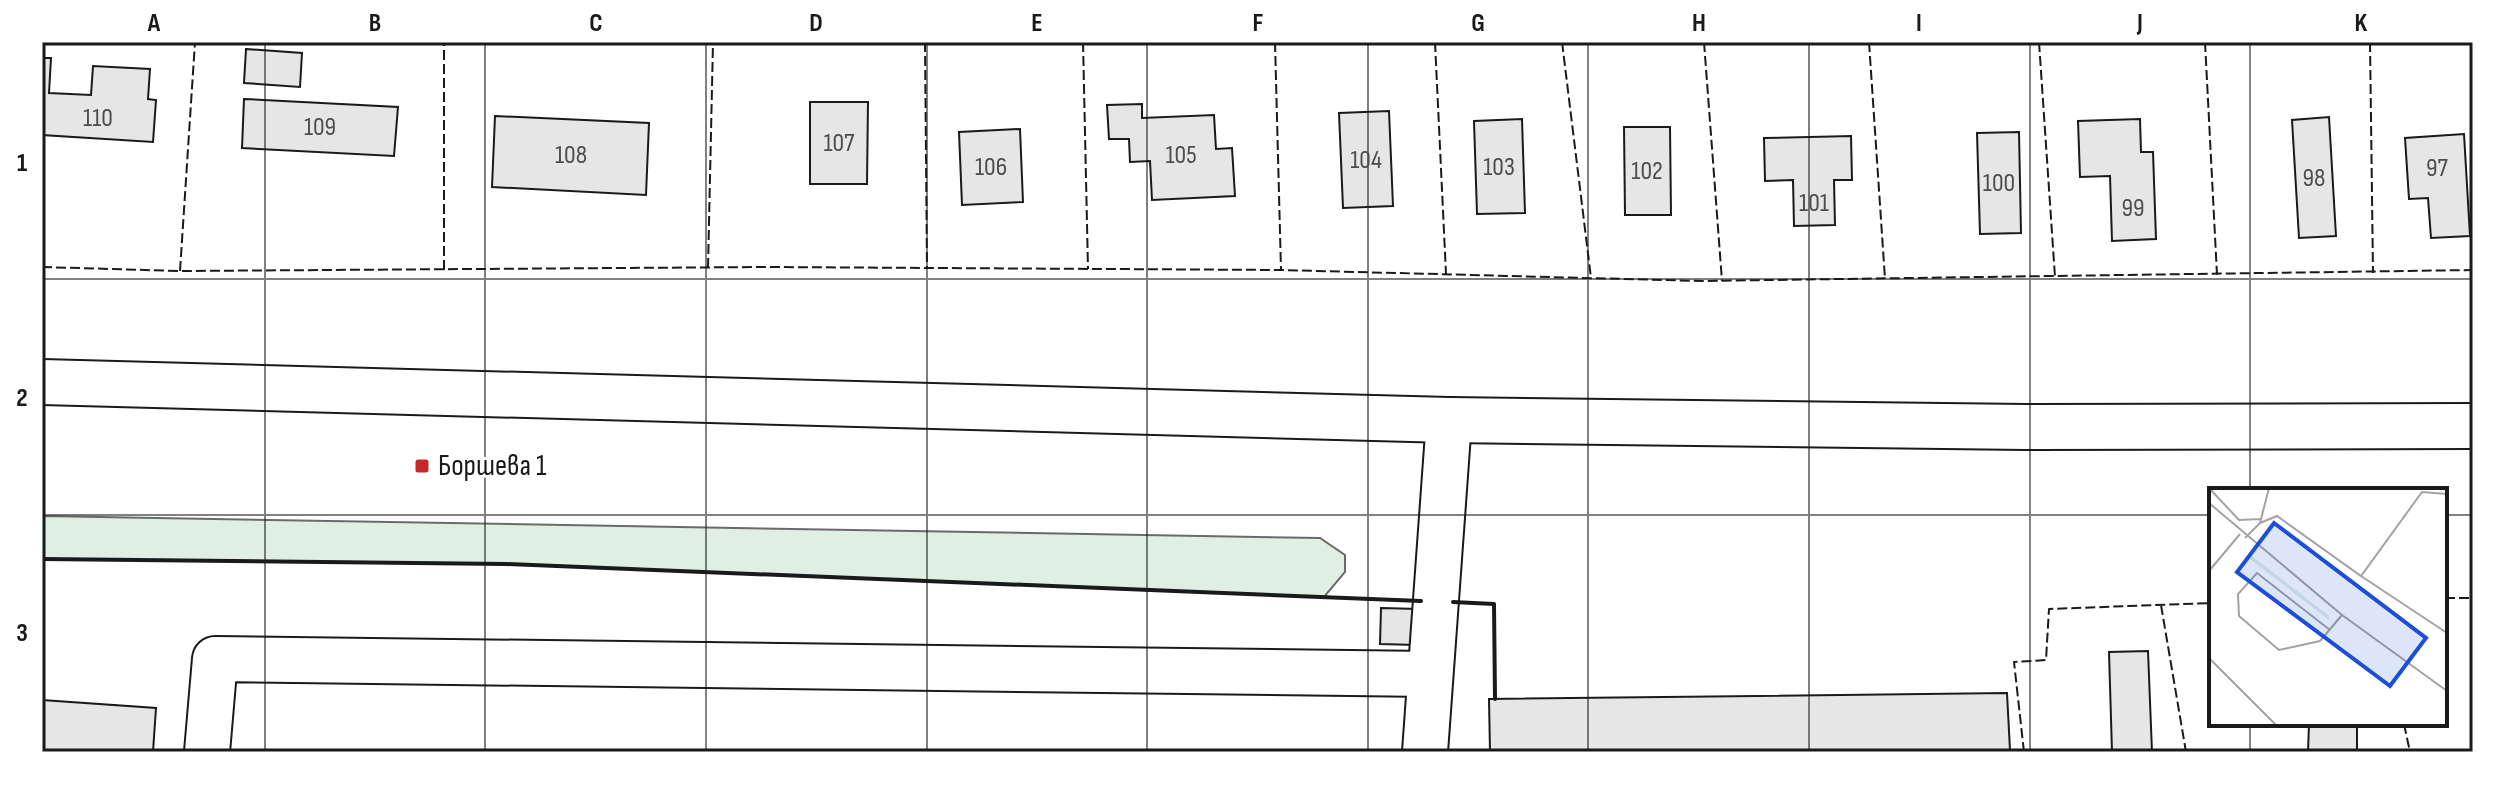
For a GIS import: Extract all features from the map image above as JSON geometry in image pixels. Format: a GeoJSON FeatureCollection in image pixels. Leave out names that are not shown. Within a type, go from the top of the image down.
{"type":"FeatureCollection","features":[{"type":"Feature","properties":{"kind":"main road"},"geometry":{"type":"LineString","coordinates":[[42,382],[1449,420],[2026,427],[2473,426]]}},
{"type":"Feature","properties":{"kind":"main road"},"geometry":{"type":"LineString","coordinates":[[1425,752],[1449,420]]}},
{"type":"Feature","properties":{"kind":"main road"},"geometry":{"type":"LineString","coordinates":[[207,752],[215,659],[1430,674]]}},
{"type":"Feature","properties":{"kind":"green space"},"geometry":{"type":"Polygon","coordinates":[[[42,516],[1320,538],[1345,555],[1345,572],[1324,597],[506,564],[42,559],[42,516]]]}},
{"type":"Feature","properties":{"kind":"building"},"geometry":{"type":"Polygon","coordinates":[[[246,49],[302,53],[300,87],[244,83],[246,49]]]}},
{"type":"Feature","properties":{"kind":"building"},"geometry":{"type":"Polygon","coordinates":[[[42,58],[51,58],[49,93],[91,95],[93,66],[150,69],[148,99],[156,100],[153,142],[42,135],[42,58]]]}},
{"type":"Feature","properties":{"kind":"building"},"geometry":{"type":"Polygon","coordinates":[[[244,99],[398,107],[394,156],[242,148],[244,99]]]}},
{"type":"Feature","properties":{"kind":"building"},"geometry":{"type":"Polygon","coordinates":[[[810,102],[868,102],[867,184],[810,184],[810,102]]]}},
{"type":"Feature","properties":{"kind":"building"},"geometry":{"type":"Polygon","coordinates":[[[1142,104],[1142,118],[1214,115],[1216,149],[1232,148],[1235,196],[1152,200],[1150,161],[1130,162],[1129,139],[1109,139],[1107,105],[1142,104]]]}},
{"type":"Feature","properties":{"kind":"building"},"geometry":{"type":"Polygon","coordinates":[[[1389,111],[1393,206],[1343,208],[1339,113],[1389,111]]]}},
{"type":"Feature","properties":{"kind":"building"},"geometry":{"type":"Polygon","coordinates":[[[495,116],[649,123],[646,195],[492,187],[495,116]]]}},
{"type":"Feature","properties":{"kind":"building"},"geometry":{"type":"Polygon","coordinates":[[[2329,117],[2336,236],[2299,238],[2292,120],[2329,117]]]}},
{"type":"Feature","properties":{"kind":"building"},"geometry":{"type":"Polygon","coordinates":[[[1522,119],[1525,213],[1477,214],[1474,121],[1522,119]]]}},
{"type":"Feature","properties":{"kind":"building"},"geometry":{"type":"Polygon","coordinates":[[[2140,119],[2141,152],[2153,152],[2156,239],[2112,241],[2110,176],[2080,177],[2078,121],[2140,119]]]}},
{"type":"Feature","properties":{"kind":"building"},"geometry":{"type":"Polygon","coordinates":[[[1624,127],[1670,127],[1671,215],[1625,215],[1624,127]]]}},
{"type":"Feature","properties":{"kind":"building"},"geometry":{"type":"Polygon","coordinates":[[[1020,129],[1023,202],[962,205],[959,132],[1020,129]]]}},
{"type":"Feature","properties":{"kind":"building"},"geometry":{"type":"Polygon","coordinates":[[[2019,132],[2021,233],[1980,234],[1977,133],[2019,132]]]}},
{"type":"Feature","properties":{"kind":"building"},"geometry":{"type":"Polygon","coordinates":[[[2464,134],[2470,236],[2431,238],[2428,198],[2409,199],[2405,138],[2464,134]]]}},
{"type":"Feature","properties":{"kind":"building"},"geometry":{"type":"Polygon","coordinates":[[[1851,136],[1852,180],[1834,180],[1835,225],[1794,226],[1793,180],[1765,181],[1764,138],[1851,136]]]}},
{"type":"Feature","properties":{"kind":"building"},"geometry":{"type":"Polygon","coordinates":[[[1381,608],[1419,609],[1417,645],[1380,644],[1381,608]]]}},
{"type":"Feature","properties":{"kind":"building"},"geometry":{"type":"Polygon","coordinates":[[[2148,651],[2152,752],[2112,752],[2109,652],[2148,651]]]}},
{"type":"Feature","properties":{"kind":"building"},"geometry":{"type":"Polygon","coordinates":[[[2007,693],[2010,750],[1490,752],[1489,699],[2007,693]]]}},
{"type":"Feature","properties":{"kind":"building"},"geometry":{"type":"Polygon","coordinates":[[[42,700],[156,708],[153,752],[42,752],[42,700]]]}},
{"type":"Feature","properties":{"kind":"building"},"geometry":{"type":"Polygon","coordinates":[[[2309,726],[2357,726],[2357,752],[2308,752],[2309,726]]]}},
{"type":"Feature","properties":{"kind":"building"},"geometry":{"type":"Polygon","coordinates":[[[2010,750],[2010,752],[1932,752],[2010,750]]]}},
{"type":"Feature","properties":{"kind":"fence"},"geometry":{"type":"LineString","coordinates":[[180,271],[195,42]]}},
{"type":"Feature","properties":{"kind":"fence"},"geometry":{"type":"LineString","coordinates":[[444,42],[444,270]]}},
{"type":"Feature","properties":{"kind":"fence"},"geometry":{"type":"LineString","coordinates":[[708,268],[713,42]]}},
{"type":"Feature","properties":{"kind":"fence"},"geometry":{"type":"LineString","coordinates":[[925,42],[927,268]]}},
{"type":"Feature","properties":{"kind":"fence"},"geometry":{"type":"LineString","coordinates":[[1083,42],[1088,269]]}},
{"type":"Feature","properties":{"kind":"fence"},"geometry":{"type":"LineString","coordinates":[[1275,42],[1281,270]]}},
{"type":"Feature","properties":{"kind":"fence"},"geometry":{"type":"LineString","coordinates":[[1435,42],[1446,274]]}},
{"type":"Feature","properties":{"kind":"fence"},"geometry":{"type":"LineString","coordinates":[[1562,42],[1591,278]]}},
{"type":"Feature","properties":{"kind":"fence"},"geometry":{"type":"LineString","coordinates":[[1704,42],[1722,281]]}},
{"type":"Feature","properties":{"kind":"fence"},"geometry":{"type":"LineString","coordinates":[[1869,42],[1885,279]]}},
{"type":"Feature","properties":{"kind":"fence"},"geometry":{"type":"LineString","coordinates":[[2039,42],[2055,277]]}},
{"type":"Feature","properties":{"kind":"fence"},"geometry":{"type":"LineString","coordinates":[[2205,42],[2217,275]]}},
{"type":"Feature","properties":{"kind":"fence"},"geometry":{"type":"LineString","coordinates":[[2370,42],[2373,273]]}},
{"type":"Feature","properties":{"kind":"fence"},"geometry":{"type":"LineString","coordinates":[[42,267],[180,271],[766,267],[1281,270],[1701,281],[2473,270]]}},
{"type":"Feature","properties":{"kind":"fence"},"geometry":{"type":"LineString","coordinates":[[2447,598],[2473,598]]}},
{"type":"Feature","properties":{"kind":"fence"},"geometry":{"type":"LineString","coordinates":[[2024,752],[2014,662],[2046,660],[2049,609],[2209,603]]}},
{"type":"Feature","properties":{"kind":"fence"},"geometry":{"type":"LineString","coordinates":[[2161,605],[2186,752]]}},
{"type":"Feature","properties":{"kind":"fence"},"geometry":{"type":"LineString","coordinates":[[2404,726],[2410,752]]}},
{"type":"Feature","properties":{"kind":"wall"},"geometry":{"type":"LineString","coordinates":[[42,559],[506,564],[1421,601]]}},
{"type":"Feature","properties":{"kind":"wall"},"geometry":{"type":"LineString","coordinates":[[1453,602],[1494,604],[1495,699]]}},
{"type":"Feature","properties":{"kind":"place","name":"Боршева 1"},"geometry":{"type":"Point","coordinates":[422,466]}}]}
